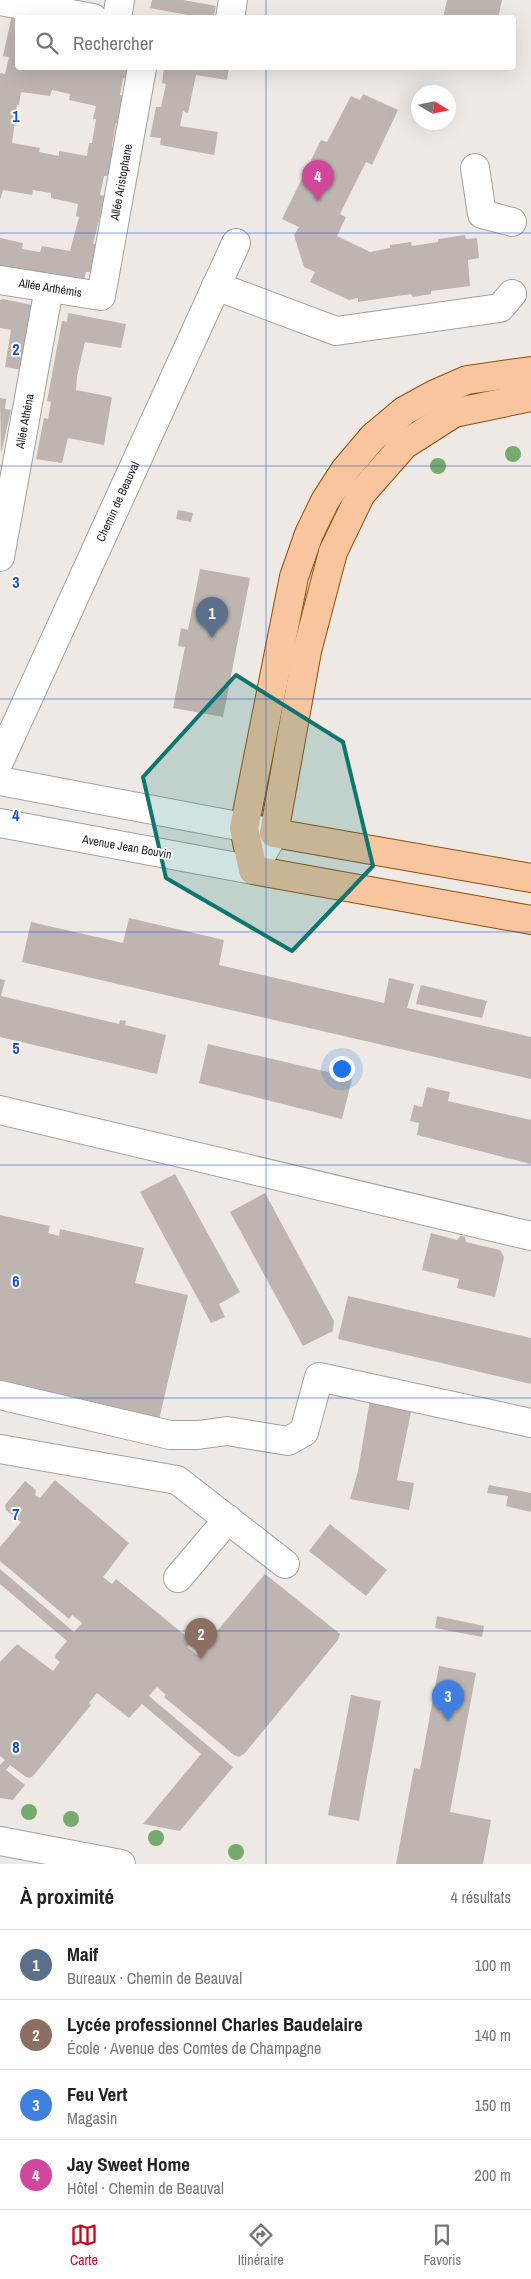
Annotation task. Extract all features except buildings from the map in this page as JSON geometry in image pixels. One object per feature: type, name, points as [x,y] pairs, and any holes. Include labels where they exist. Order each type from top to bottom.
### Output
[{"type":"main road","points":[[531,371],[467,380],[434,394],[404,412],[373,437],[345,470],[325,501],[309,534],[294,578],[244,828],[253,870],[531,920]]},
{"type":"main road","points":[[531,397],[454,413],[404,445],[361,494],[332,552],[309,642],[274,833],[531,878]]},
{"type":"street","points":[[118,15],[120,0]]},
{"type":"street","points":[[230,15],[233,0]]},
{"type":"street","points":[[0,1],[76,15]]},
{"type":"street","name":"Allée Aristophane","points":[[100,296],[142,70]]},
{"type":"street","points":[[475,168],[482,214],[512,222]]},
{"type":"street","name":"Chemin de Beauval","points":[[0,760],[236,243]]},
{"type":"street","name":"Allée Arthémis","points":[[0,280],[100,296]]},
{"type":"street","points":[[216,286],[336,331],[500,308],[512,294]]},
{"type":"street","name":"Allée Athéna","points":[[0,557],[49,288]]},
{"type":"street","points":[[0,781],[274,833],[253,870]]},
{"type":"street","name":"Avenue Jean Bouvin","points":[[0,823],[253,870]]},
{"type":"street","points":[[0,1110],[531,1236]]},
{"type":"street","points":[[0,1395],[170,1435],[198,1436],[226,1431],[288,1441],[304,1432],[319,1377],[531,1423]]},
{"type":"street","points":[[0,1449],[177,1480],[285,1564]]},
{"type":"street","points":[[178,1578],[228,1520]]},
{"type":"street","points":[[0,1842],[121,1864]]},
{"type":"highlighted area","points":[[236,675],[343,742],[373,866],[292,951],[166,878],[143,777]]},
{"type":"place","name":"Jay Sweet Home","points":[[318,201]]},
{"type":"place","name":"Maif","points":[[212,638]]},
{"type":"place","name":"Lycée professionnel Charles Baudelaire","points":[[201,1659]]},
{"type":"place","name":"Feu Vert","points":[[448,1721]]}]
